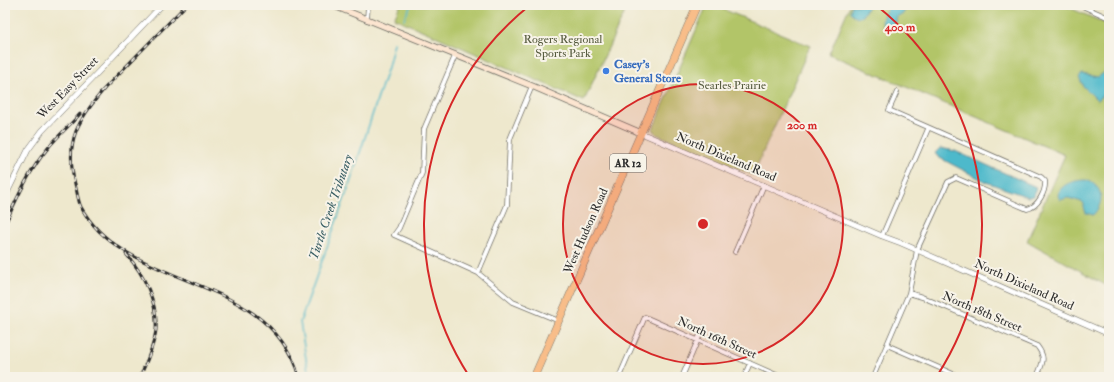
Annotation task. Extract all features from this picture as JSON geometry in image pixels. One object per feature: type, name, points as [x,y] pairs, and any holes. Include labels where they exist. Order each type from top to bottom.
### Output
[{"type":"highway","name":"West Hudson Road","points":[[534,377],[697,5]]},
{"type":"main road","name":"North Dixieland Road","points":[[332,5],[532,86],[641,133]]},
{"type":"street","name":"West Easy Street","points":[[5,197],[28,150],[42,130],[162,5]]},
{"type":"street","points":[[367,20],[368,5]]},
{"type":"street","points":[[1080,5],[1109,18]]},
{"type":"street","points":[[455,56],[424,129],[422,173],[399,228],[394,235],[478,273],[513,302],[559,321]]},
{"type":"street","points":[[478,273],[507,205],[510,139],[532,86]]},
{"type":"street","points":[[873,377],[909,294],[917,250],[946,186],[952,179],[956,178],[1027,209],[1031,208],[1039,200],[1046,186],[1046,181],[1041,177],[928,129],[889,110],[897,92]]},
{"type":"street","points":[[882,236],[928,129]]},
{"type":"street","name":"North Dixieland Road","points":[[641,133],[917,250],[1109,334]]},
{"type":"street","points":[[736,252],[764,185]]},
{"type":"street","name":"North 18th Street","points":[[909,294],[922,297],[1037,346],[1043,354],[1043,360],[1036,377]]},
{"type":"street","name":"North 16th Street","points":[[619,377],[644,317],[781,377]]},
{"type":"street","points":[[682,377],[703,328]]},
{"type":"street","points":[[887,345],[960,377]]},
{"type":"street","points":[[744,377],[750,364]]},
{"type":"green space","name":"Rogers Regional Sports Park","points":[[400,5],[628,5],[584,101],[394,18]]},
{"type":"green space","name":"Searles Prairie","points":[[707,5],[713,5],[810,46],[753,175],[656,134],[653,129]]},
{"type":"green space","points":[[850,5],[1063,5],[1107,24],[1109,23],[1109,287],[1027,241],[1065,155],[829,54]]},
{"type":"water","points":[[852,5],[869,5],[862,16],[857,18],[850,12]]},
{"type":"water","points":[[890,5],[909,5],[902,15],[897,16],[896,22],[888,28],[883,26],[882,20]]},
{"type":"water","points":[[1109,69],[1109,84],[1100,99],[1097,100],[1083,86],[1079,77],[1082,74],[1098,77]]},
{"type":"water","points":[[940,148],[955,151],[1036,187],[1034,196],[1028,197],[986,182],[938,157],[935,153]]},
{"type":"water","points":[[1086,180],[1096,186],[1101,195],[1100,205],[1093,215],[1086,213],[1082,202],[1068,198],[1060,200],[1058,196],[1061,188],[1064,186],[1073,182]]},
{"type":"waterway","name":"Turtle Creek Tributary","points":[[404,19],[411,5]]},
{"type":"waterway","name":"Turtle Creek Tributary","points":[[309,377],[300,322],[349,186],[388,67],[394,43]]},
{"type":"railway","points":[[101,92],[186,5]]},
{"type":"railway","points":[[105,88],[87,110],[76,132],[73,143],[71,155],[72,169],[81,207],[102,234],[130,254],[162,270],[229,299],[259,318],[283,343],[299,377]]},
{"type":"railway","points":[[5,224],[24,185],[41,157],[80,114]]},
{"type":"railway","points":[[126,254],[133,262],[144,280],[155,310],[156,330],[154,342],[140,377]]},
{"type":"place","name":"Casey's General Store","points":[[606,71]]}]
